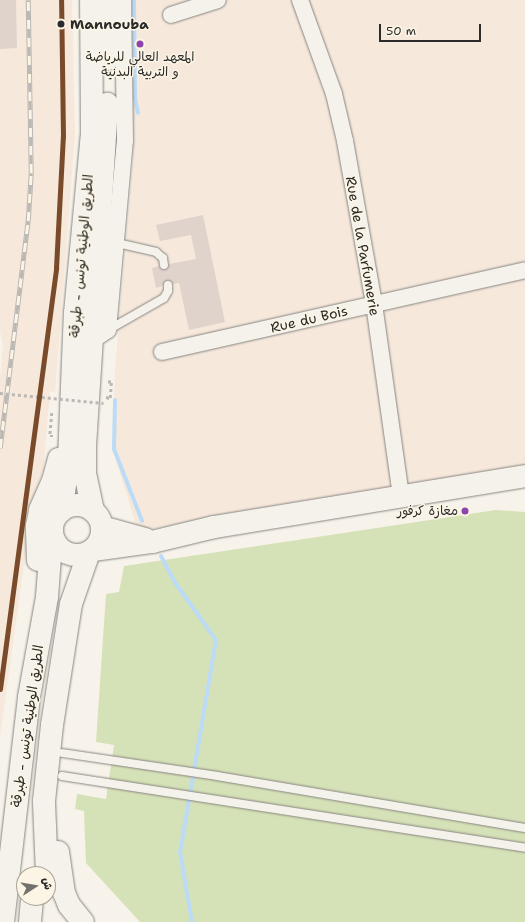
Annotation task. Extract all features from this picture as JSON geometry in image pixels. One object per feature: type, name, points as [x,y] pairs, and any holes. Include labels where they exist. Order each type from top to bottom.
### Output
[{"type":"main road","name":"الطريق الوطنية تونس - طبرقة","points":[[61,511],[68,479],[70,417],[81,232],[92,133],[91,0]]},
{"type":"main road","name":"الطريق الوطنية تونس - طبرقة","points":[[97,519],[85,474],[101,335],[108,240],[108,0]]},
{"type":"main road","points":[[39,636],[36,526],[40,510],[53,481],[70,417]]},
{"type":"main road","points":[[152,542],[97,519],[78,505],[61,511],[53,523],[52,531],[54,540],[62,550],[77,555],[91,551],[152,542],[214,527],[525,476]]},
{"type":"main road","points":[[91,551],[102,536],[97,519]]},
{"type":"main road","name":"الطريق الوطنية تونس - طبرقة","points":[[3,922],[29,697],[47,597],[52,531]]},
{"type":"main road","name":"الطريق الوطنية تونس - طبرقة","points":[[47,866],[44,801],[52,724],[71,604],[91,551]]},
{"type":"main road","points":[[52,724],[62,753],[62,776],[58,822],[59,875],[69,905],[84,922]]},
{"type":"main road","points":[[35,866],[44,801]]},
{"type":"main road","points":[[30,922],[31,906]]},
{"type":"main road","points":[[56,906],[64,922]]},
{"type":"street","points":[[108,240],[125,141],[123,0]]},
{"type":"street","points":[[171,15],[218,0]]},
{"type":"street","name":"Rue de la Parfumerie","points":[[300,0],[337,110],[374,304],[401,497]]},
{"type":"street","name":"Rue du Bois","points":[[162,352],[525,270]]},
{"type":"lane","points":[[108,240],[156,252],[163,258],[164,265]]},
{"type":"lane","points":[[101,335],[164,298],[168,291],[168,285]]},
{"type":"lane","points":[[62,753],[187,773],[217,776],[525,828]]},
{"type":"lane","points":[[62,776],[525,848]]},
{"type":"path","points":[[0,393],[104,403]]},
{"type":"path","points":[[50,436],[53,398]]},
{"type":"shaded area","points":[[0,0],[72,0],[75,134],[55,392],[50,391],[43,472],[34,494],[0,736],[0,378],[3,347],[0,331]]},
{"type":"shaded area","points":[[132,0],[525,0],[525,468],[138,531],[113,451],[115,370],[133,162]]},
{"type":"green space","points":[[496,510],[525,512],[525,922],[140,922],[86,863],[84,811],[75,809],[77,794],[106,799],[114,745],[96,742],[106,594],[119,592],[124,566]]},
{"type":"building","points":[[0,0],[16,0],[17,48],[0,49]]},
{"type":"building","points":[[203,215],[225,322],[189,330],[179,283],[173,284],[168,280],[162,286],[156,288],[152,268],[159,266],[165,270],[169,264],[196,259],[191,235],[160,241],[156,225]]},
{"type":"waterway","points":[[134,0],[135,99],[138,113]]},
{"type":"waterway","points":[[115,400],[114,449],[142,521]]},
{"type":"waterway","points":[[161,556],[176,584],[216,640],[180,852],[192,922]]},
{"type":"railway","points":[[0,448],[28,221],[31,173],[28,0]]},
{"type":"transit line","points":[[0,689],[56,268],[63,136],[61,0]]},
{"type":"place","name":"Mannouba","points":[[61,24]]},
{"type":"place","name":"المعهد العالي للرياضة و التربية البدنية","points":[[140,44]]},
{"type":"place","name":"مغازة كرفور","points":[[465,511]]}]
